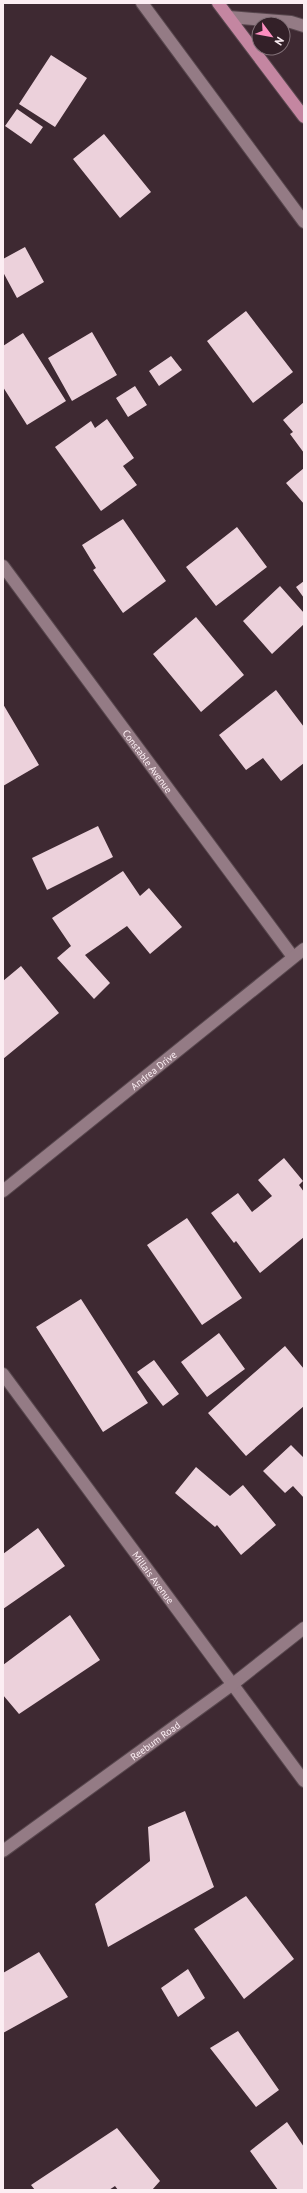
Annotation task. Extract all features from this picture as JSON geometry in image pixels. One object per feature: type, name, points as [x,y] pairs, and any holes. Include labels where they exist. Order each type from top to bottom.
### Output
[{"type":"main road","points":[[218,3],[304,117]]},
{"type":"street","points":[[142,3],[304,222]]},
{"type":"street","points":[[229,18],[291,22],[304,26]]},
{"type":"street","name":"Constable Avenue","points":[[3,566],[293,957]]},
{"type":"street","name":"Andrea Drive","points":[[3,1191],[304,949]]},
{"type":"street","name":"Millais Avenue","points":[[3,1374],[304,1781]]},
{"type":"street","name":"Reebum Road","points":[[3,1851],[233,1684],[304,1628]]},
{"type":"building","points":[[51,55],[87,78],[55,127],[19,104]]},
{"type":"building","points":[[17,109],[43,127],[31,144],[5,126]]},
{"type":"building","points":[[104,134],[151,192],[120,218],[73,159]]},
{"type":"building","points":[[25,247],[44,282],[17,298],[3,272],[3,259]]},
{"type":"building","points":[[246,311],[293,372],[253,403],[207,341]]},
{"type":"building","points":[[92,332],[117,375],[72,401],[48,358]]},
{"type":"building","points":[[23,333],[66,401],[27,425],[3,387],[3,346]]},
{"type":"building","points":[[171,356],[182,370],[159,386],[149,371]]},
{"type":"building","points":[[135,386],[147,405],[128,417],[116,398]]},
{"type":"building","points":[[304,402],[304,453],[290,434],[293,432],[283,420]]},
{"type":"building","points":[[107,419],[134,458],[123,466],[137,485],[101,511],[55,447],[91,421],[95,428]]},
{"type":"building","points":[[304,468],[304,504],[286,483]]},
{"type":"building","points":[[123,519],[166,581],[123,613],[93,570],[96,568],[82,545]]},
{"type":"building","points":[[237,527],[267,567],[216,606],[186,567]]},
{"type":"building","points":[[304,581],[304,598],[296,587]]},
{"type":"building","points":[[280,586],[304,613],[304,624],[272,654],[243,621]]},
{"type":"building","points":[[196,617],[244,675],[201,712],[153,654]]},
{"type":"building","points":[[276,690],[304,727],[304,763],[281,781],[263,758],[246,770],[219,735]]},
{"type":"building","points":[[3,704],[39,765],[3,786]]},
{"type":"building","points":[[98,826],[113,857],[47,890],[32,858]]},
{"type":"building","points":[[123,871],[140,896],[149,888],[182,927],[150,954],[127,926],[85,955],[110,983],[94,999],[57,958],[71,946],[52,918]]},
{"type":"building","points":[[21,966],[59,1013],[3,1059],[3,981]]},
{"type":"building","points":[[284,1158],[303,1181],[299,1185],[304,1192],[304,1237],[260,1273],[236,1241],[234,1243],[211,1213],[238,1193],[252,1212],[272,1196],[258,1180]]},
{"type":"building","points":[[187,1218],[242,1298],[202,1325],[147,1245]]},
{"type":"building","points":[[81,1299],[148,1403],[103,1432],[36,1327]]},
{"type":"building","points":[[219,1333],[245,1369],[207,1397],[181,1362]]},
{"type":"building","points":[[285,1346],[304,1369],[304,1406],[246,1456],[208,1413]]},
{"type":"building","points":[[154,1360],[179,1394],[163,1406],[137,1372]]},
{"type":"building","points":[[291,1445],[304,1458],[304,1498],[293,1486],[285,1493],[263,1471]]},
{"type":"building","points":[[196,1467],[230,1496],[243,1485],[276,1525],[241,1555],[217,1525],[215,1527],[175,1493]]},
{"type":"building","points":[[38,1528],[65,1566],[3,1609],[3,1554]]},
{"type":"building","points":[[70,1615],[100,1660],[19,1714],[3,1695],[3,1665]]},
{"type":"building","points":[[185,1811],[214,1887],[108,1947],[95,1904],[150,1861],[148,1827]]},
{"type":"building","points":[[246,1896],[294,1959],[244,1999],[194,1929]]},
{"type":"building","points":[[39,1952],[68,1997],[3,2033],[3,1973]]},
{"type":"building","points":[[188,1969],[205,1998],[178,2017],[161,1988]]},
{"type":"building","points":[[238,2031],[279,2090],[256,2107],[210,2048]]},
{"type":"building","points":[[287,2122],[304,2147],[304,2190],[278,2190],[250,2151]]},
{"type":"building","points":[[117,2128],[160,2181],[152,2190],[118,2190],[115,2186],[109,2190],[35,2190],[31,2185]]}]
